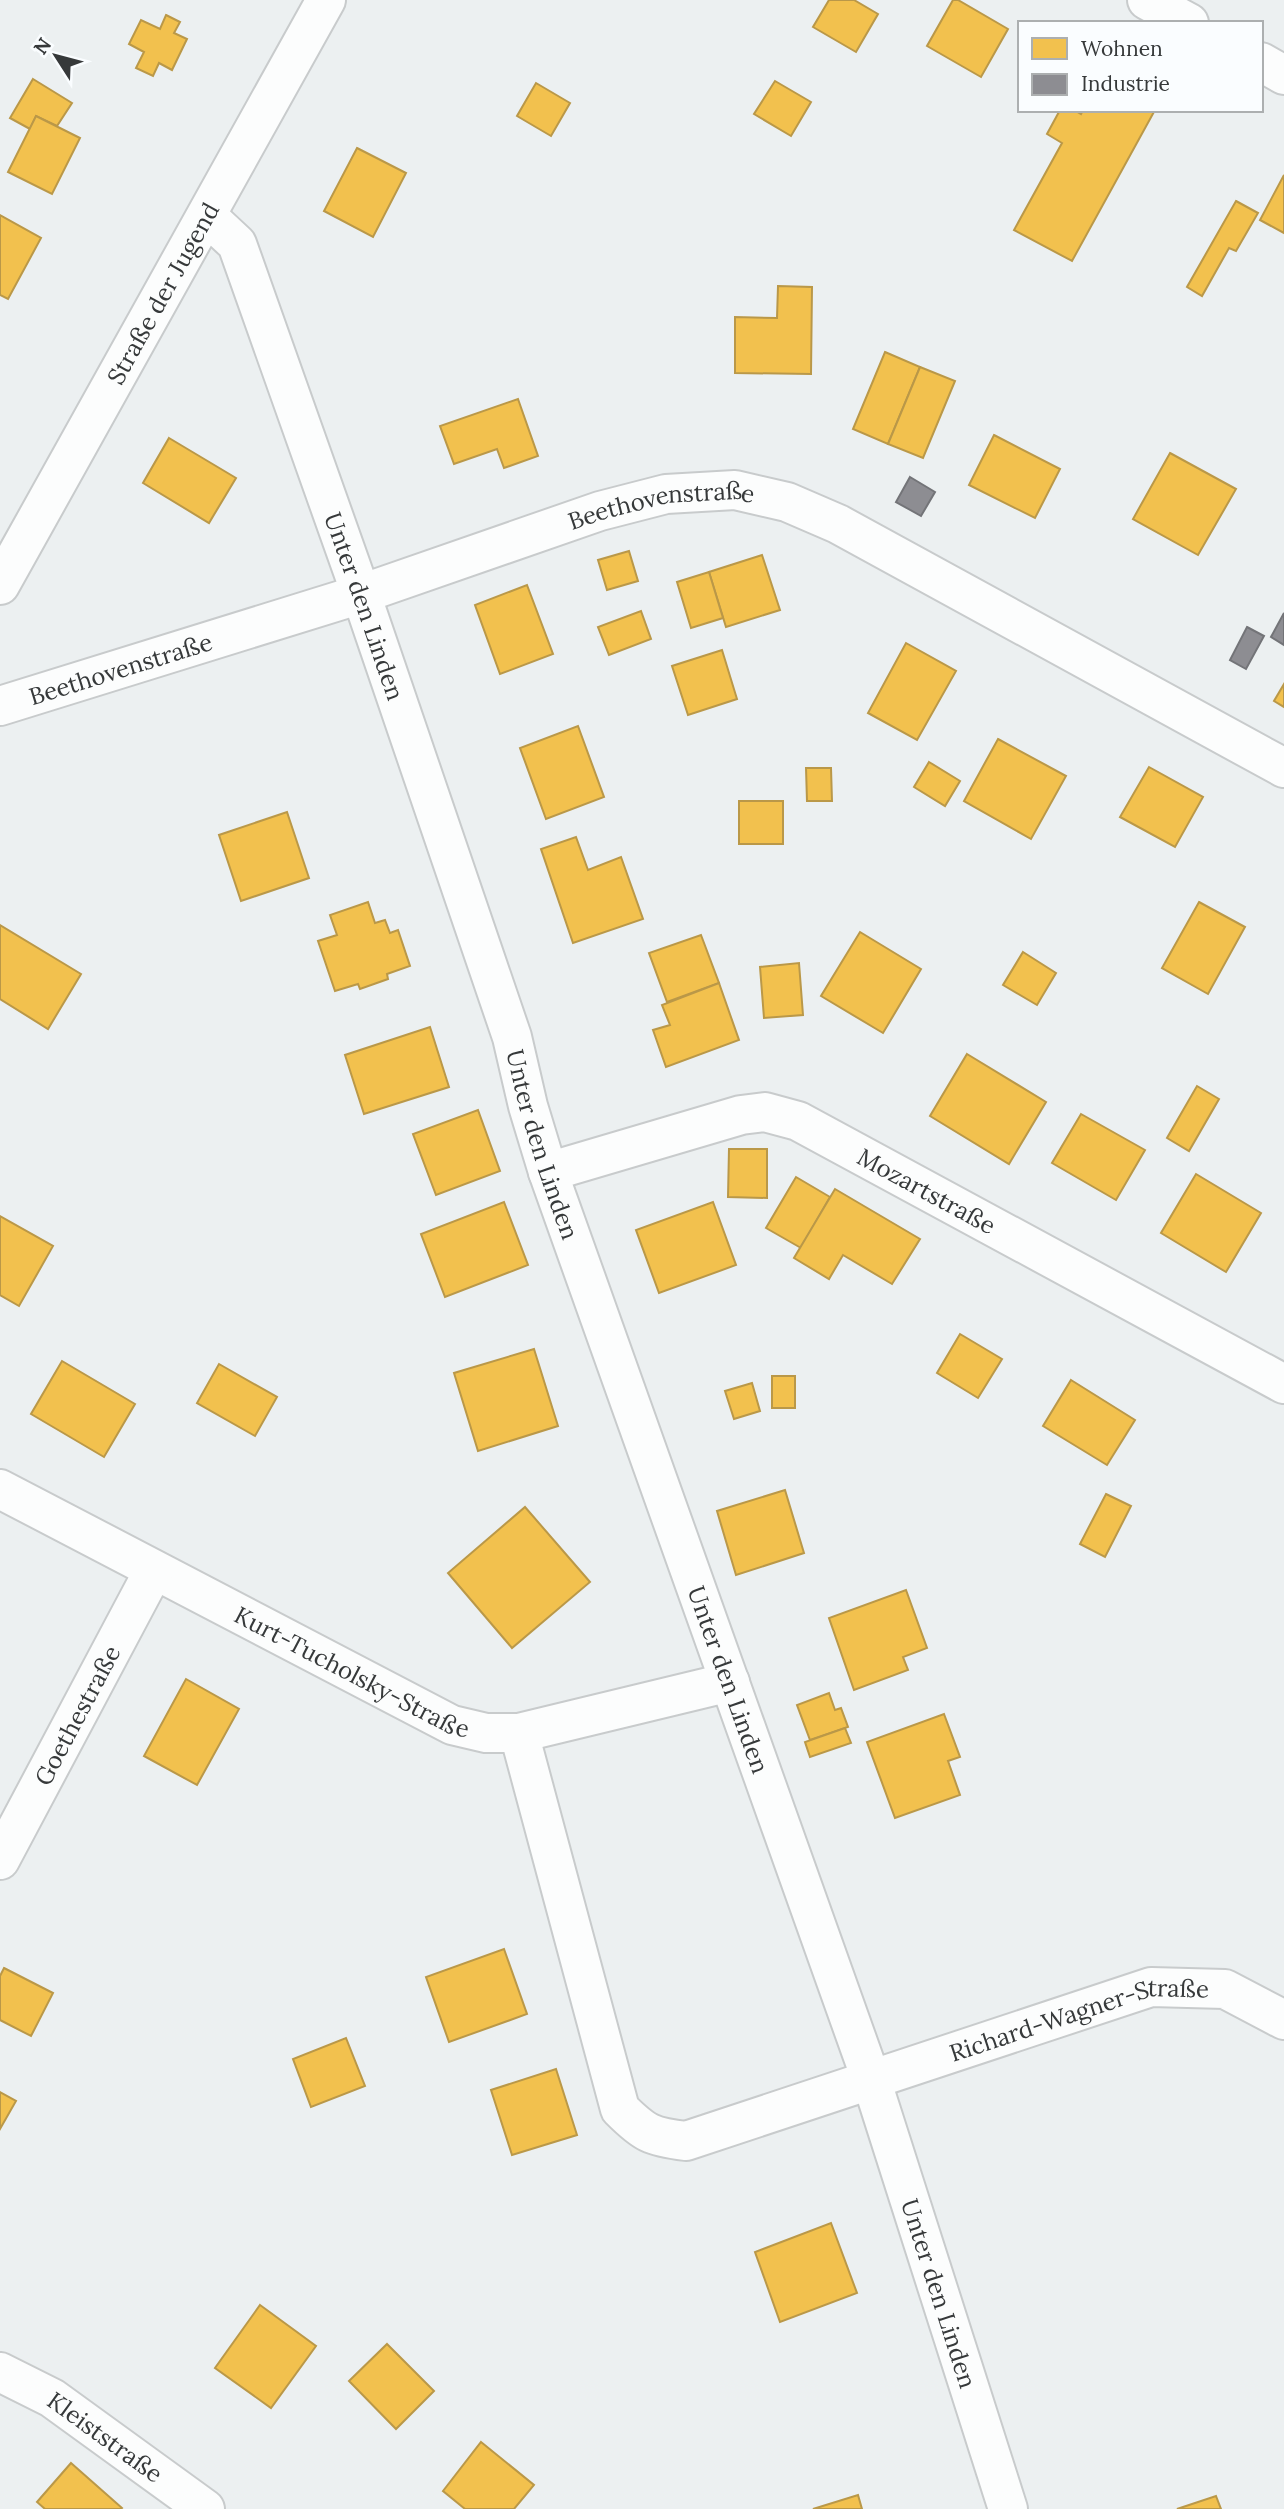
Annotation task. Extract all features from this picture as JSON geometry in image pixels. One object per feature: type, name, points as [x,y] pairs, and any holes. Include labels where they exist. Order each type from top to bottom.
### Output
[{"type":"street","name":"Straße der Jugend","points":[[0,585],[326,0]]},
{"type":"street","points":[[1147,0],[1185,21]]},
{"type":"street","points":[[1263,63],[1284,75]]},
{"type":"street","name":"Unter den Linden","points":[[207,216],[237,244],[361,594],[512,1037],[528,1106],[548,1172],[871,2079],[1008,2509]]},
{"type":"street","name":"Beethovenstraße","points":[[0,706],[361,594],[600,511],[666,494],[735,491],[787,502],[838,524],[1284,768]]},
{"type":"street","name":"Mozartstraße","points":[[548,1172],[740,1115],[765,1112],[798,1121],[1284,1384]]},
{"type":"street","name":"Kurt-Tucholsky-Straße","points":[[0,1489],[452,1725],[486,1733],[519,1733],[730,1682]]},
{"type":"street","name":"Goethestraße","points":[[0,1860],[154,1570]]},
{"type":"street","points":[[519,1733],[620,2109],[640,2130],[666,2139],[686,2141],[871,2079]]},
{"type":"street","name":"Richard-Wagner-Straße","points":[[871,2079],[1151,1987],[1225,1989],[1284,2020]]},
{"type":"street","name":"Kleiststraße","points":[[0,2372],[52,2398],[205,2509]]},
{"type":"building: Wohnen","points":[[829,0],[854,0],[878,14],[856,52],[813,27]]},
{"type":"building: Wohnen","points":[[953,0],[958,0],[1008,29],[981,77],[927,46]]},
{"type":"building: Wohnen","points":[[166,15],[180,22],[174,33],[187,39],[172,70],[159,63],[153,76],[136,68],[144,52],[129,44],[141,20],[160,29]]},
{"type":"building: Wohnen","points":[[33,79],[72,103],[57,126],[36,116],[30,129],[10,118]]},
{"type":"building: Wohnen","points":[[775,81],[811,102],[791,136],[754,114]]},
{"type":"building: Wohnen","points":[[536,83],[570,103],[551,136],[517,116]]},
{"type":"building: Wohnen","points":[[1059,112],[1154,112],[1072,261],[1014,230],[1062,143],[1047,134]]},
{"type":"building: Wohnen","points":[[36,116],[80,138],[52,194],[8,172]]},
{"type":"building: Wohnen","points":[[357,148],[406,173],[373,237],[324,211]]},
{"type":"building: Wohnen","points":[[1284,175],[1284,233],[1260,220]]},
{"type":"building: Wohnen","points":[[1236,201],[1258,213],[1236,251],[1229,248],[1202,296],[1187,287]]},
{"type":"building: Wohnen","points":[[0,215],[41,238],[8,299],[0,295]]},
{"type":"building: Wohnen","points":[[778,286],[812,287],[811,374],[735,373],[735,317],[777,318]]},
{"type":"building: Wohnen","points":[[885,352],[920,367],[888,444],[853,429]]},
{"type":"building: Wohnen","points":[[920,367],[955,381],[923,458],[888,444]]},
{"type":"building: Wohnen","points":[[518,399],[538,456],[504,468],[497,449],[454,464],[440,426]]},
{"type":"building: Wohnen","points":[[994,435],[1060,469],[1035,518],[969,485]]},
{"type":"building: Wohnen","points":[[169,438],[236,478],[209,523],[143,483]]},
{"type":"building: Wohnen","points":[[1170,453],[1236,489],[1198,555],[1133,519]]},
{"type":"building: Wohnen","points":[[629,551],[638,581],[607,590],[598,560]]},
{"type":"building: Wohnen","points":[[762,555],[780,610],[726,627],[709,572]]},
{"type":"building: Wohnen","points":[[709,572],[723,618],[691,628],[677,582]]},
{"type":"building: Wohnen","points":[[527,585],[553,654],[500,674],[475,605]]},
{"type":"building: Wohnen","points":[[641,611],[651,639],[609,655],[598,627]]},
{"type":"building: Wohnen","points":[[906,643],[956,671],[917,740],[868,713]]},
{"type":"building: Wohnen","points":[[722,650],[737,699],[688,715],[672,666]]},
{"type":"building: Wohnen","points":[[1284,684],[1284,707],[1274,701]]},
{"type":"building: Wohnen","points":[[578,726],[604,797],[546,819],[520,748]]},
{"type":"building: Wohnen","points":[[998,739],[1066,776],[1031,839],[964,801]]},
{"type":"building: Wohnen","points":[[929,762],[960,781],[945,806],[914,787]]},
{"type":"building: Wohnen","points":[[1149,767],[1203,797],[1175,847],[1120,817]]},
{"type":"building: Wohnen","points":[[806,768],[831,768],[832,801],[807,801]]},
{"type":"building: Wohnen","points":[[739,801],[783,801],[783,844],[739,844]]},
{"type":"building: Wohnen","points":[[287,812],[309,878],[241,901],[219,835]]},
{"type":"building: Wohnen","points":[[576,837],[588,870],[621,857],[643,919],[573,943],[541,849]]},
{"type":"building: Wohnen","points":[[368,902],[375,923],[385,920],[390,933],[398,930],[410,966],[387,974],[388,979],[360,989],[358,984],[335,991],[318,941],[337,935],[330,915]]},
{"type":"building: Wohnen","points":[[1199,902],[1245,927],[1208,994],[1162,968]]},
{"type":"building: Wohnen","points":[[0,925],[81,974],[48,1029],[0,999]]},
{"type":"building: Wohnen","points":[[860,932],[921,969],[883,1033],[821,996]]},
{"type":"building: Wohnen","points":[[701,935],[719,983],[667,1002],[649,953]]},
{"type":"building: Wohnen","points":[[1023,952],[1056,973],[1037,1005],[1003,985]]},
{"type":"building: Wohnen","points":[[799,963],[803,1015],[764,1018],[760,967]]},
{"type":"building: Wohnen","points":[[719,983],[739,1040],[666,1067],[653,1030],[670,1025],[662,1005]]},
{"type":"building: Wohnen","points":[[430,1027],[449,1087],[364,1114],[345,1055]]},
{"type":"building: Wohnen","points":[[967,1054],[1046,1102],[1009,1164],[930,1116]]},
{"type":"building: Wohnen","points":[[1197,1086],[1219,1099],[1189,1151],[1167,1138]]},
{"type":"building: Wohnen","points":[[478,1110],[500,1171],[436,1195],[413,1134]]},
{"type":"building: Wohnen","points":[[1081,1114],[1145,1150],[1116,1200],[1052,1163]]},
{"type":"building: Wohnen","points":[[729,1149],[767,1149],[767,1198],[728,1197]]},
{"type":"building: Wohnen","points":[[1196,1174],[1261,1213],[1226,1272],[1161,1233]]},
{"type":"building: Wohnen","points":[[796,1177],[830,1197],[801,1248],[766,1228]]},
{"type":"building: Wohnen","points":[[835,1189],[920,1239],[892,1284],[843,1255],[829,1279],[794,1258]]},
{"type":"building: Wohnen","points":[[504,1202],[528,1265],[445,1297],[421,1234]]},
{"type":"building: Wohnen","points":[[713,1202],[736,1265],[659,1293],[636,1230]]},
{"type":"building: Wohnen","points":[[0,1216],[53,1246],[19,1306],[0,1295]]},
{"type":"building: Wohnen","points":[[960,1334],[1002,1359],[978,1398],[937,1373]]},
{"type":"building: Wohnen","points":[[534,1349],[558,1426],[478,1451],[454,1373]]},
{"type":"building: Wohnen","points":[[62,1361],[135,1404],[104,1457],[31,1414]]},
{"type":"building: Wohnen","points":[[219,1364],[277,1397],[255,1436],[197,1403]]},
{"type":"building: Wohnen","points":[[772,1376],[795,1376],[795,1408],[772,1408]]},
{"type":"building: Wohnen","points":[[1071,1380],[1135,1420],[1107,1465],[1043,1426]]},
{"type":"building: Wohnen","points":[[752,1383],[760,1411],[734,1419],[725,1391]]},
{"type":"building: Wohnen","points":[[785,1490],[804,1553],[736,1575],[717,1511]]},
{"type":"building: Wohnen","points":[[1106,1494],[1131,1506],[1105,1557],[1080,1544]]},
{"type":"building: Wohnen","points":[[525,1507],[590,1582],[512,1648],[448,1573]]},
{"type":"building: Wohnen","points":[[906,1590],[927,1648],[903,1657],[908,1670],[854,1690],[829,1618]]},
{"type":"building: Wohnen","points":[[186,1679],[239,1709],[197,1785],[144,1756]]},
{"type":"building: Wohnen","points":[[829,1693],[835,1710],[841,1708],[848,1727],[810,1740],[797,1705]]},
{"type":"building: Wohnen","points":[[944,1714],[960,1757],[948,1761],[960,1795],[895,1818],[867,1742]]},
{"type":"building: Wohnen","points":[[845,1728],[851,1743],[810,1757],[805,1742]]},
{"type":"building: Wohnen","points":[[504,1949],[527,2014],[449,2042],[426,1977]]},
{"type":"building: Wohnen","points":[[4,1968],[53,1993],[31,2036],[0,2020],[0,1976]]},
{"type":"building: Wohnen","points":[[346,2038],[365,2086],[311,2107],[293,2059]]},
{"type":"building: Wohnen","points":[[556,2069],[577,2135],[512,2155],[491,2090]]},
{"type":"building: Wohnen","points":[[0,2092],[16,2101],[0,2129]]},
{"type":"building: Wohnen","points":[[831,2223],[857,2293],[780,2322],[755,2252]]},
{"type":"building: Wohnen","points":[[260,2305],[316,2346],[271,2408],[215,2368]]},
{"type":"building: Wohnen","points":[[387,2344],[434,2391],[396,2429],[349,2381]]},
{"type":"building: Wohnen","points":[[481,2442],[534,2485],[514,2509],[465,2509],[443,2491]]},
{"type":"building: Wohnen","points":[[71,2463],[122,2508],[45,2509],[37,2502]]},
{"type":"building: Wohnen","points":[[858,2495],[862,2509],[813,2509]]},
{"type":"building: Wohnen","points":[[1216,2496],[1221,2509],[1177,2509]]},
{"type":"building: Industrie","points":[[910,477],[935,492],[921,516],[896,502]]},
{"type":"building: Industrie","points":[[1284,613],[1284,645],[1271,637]]},
{"type":"building: Industrie","points":[[1247,627],[1264,636],[1246,669],[1230,660]]}]
